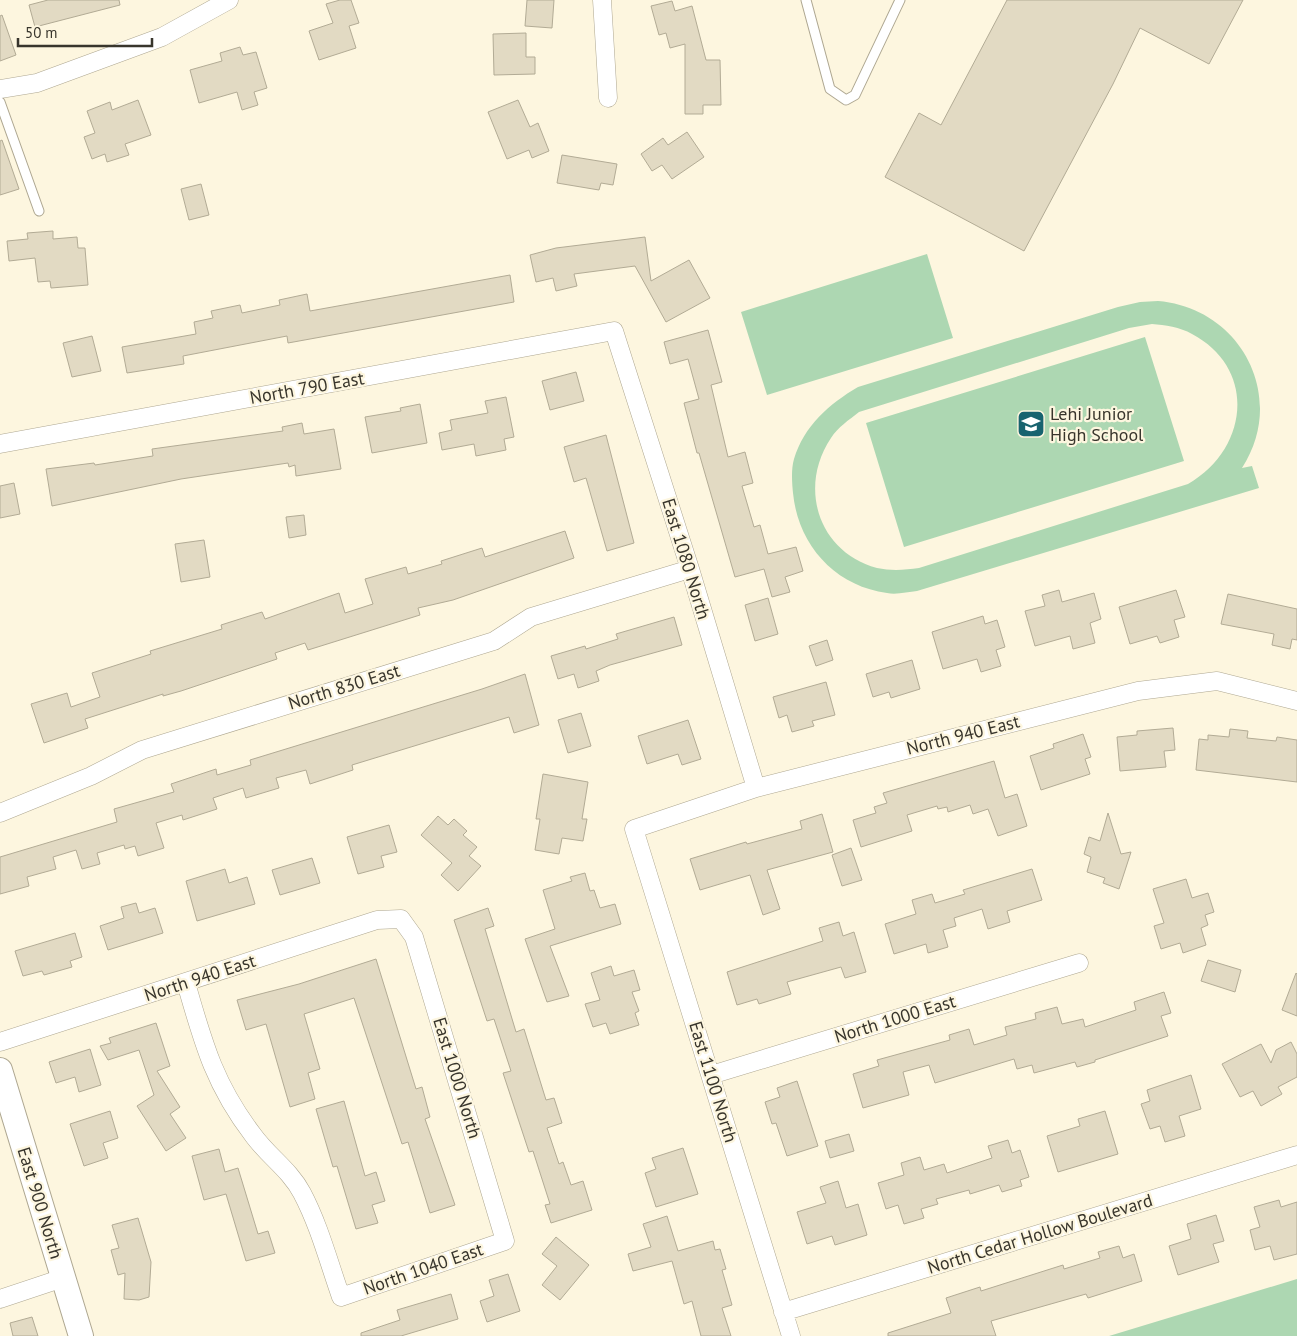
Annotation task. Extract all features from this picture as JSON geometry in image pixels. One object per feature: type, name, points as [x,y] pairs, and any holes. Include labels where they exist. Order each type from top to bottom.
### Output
[{"type":"street","points":[[0,89],[37,83],[144,44],[162,37],[229,0]]},
{"type":"street","points":[[602,0],[608,98]]},
{"type":"street","name":"North 790 East","points":[[0,444],[614,331]]},
{"type":"street","name":"East 1080 North","points":[[614,331],[690,570],[756,788]]},
{"type":"street","name":"North 830 East","points":[[0,813],[91,776],[142,750],[494,641],[531,617],[690,570]]},
{"type":"street","name":"North 940 East","points":[[634,829],[756,788],[1138,691],[1217,680],[1297,701]]},
{"type":"street","name":"East 1100 North","points":[[634,829],[791,1336]]},
{"type":"street","name":"North 940 East","points":[[0,1042],[377,920],[402,919]]},
{"type":"street","name":"East 1000 North","points":[[402,919],[414,937],[505,1240]]},
{"type":"street","name":"North 1000 East","points":[[711,1075],[1079,963]]},
{"type":"street","name":"North 1040 East","points":[[186,983],[205,1052],[228,1101],[254,1137],[284,1168],[302,1192],[341,1297],[505,1240]]},
{"type":"street","name":"East 900 North","points":[[0,1070],[81,1336]]},
{"type":"street","name":"North Cedar Hollow Boulevard","points":[[783,1312],[1297,1155]]},
{"type":"street","points":[[0,1299],[63,1278]]},
{"type":"lane","points":[[806,0],[830,90],[846,100],[855,95],[900,0]]},
{"type":"lane","points":[[0,102],[39,210]]},
{"type":"green space","points":[[927,254],[953,338],[767,395],[741,312]]},
{"type":"green space","points":[[1158,301],[1187,307],[1213,320],[1233,338],[1248,361],[1258,386],[1260,413],[1255,441],[1242,468],[1252,466],[1259,488],[917,591],[902,593],[891,594],[868,589],[851,582],[822,560],[811,546],[802,530],[796,512],[792,485],[793,463],[798,447],[811,426],[837,401],[858,387],[1118,307],[1140,302]],"holes":[[[1152,324],[1183,330],[1213,349],[1228,367],[1236,388],[1237,409],[1233,431],[1223,451],[1208,469],[1188,484],[919,568],[898,570],[877,568],[857,560],[840,548],[828,533],[820,515],[815,496],[816,477],[821,457],[834,434],[859,412],[1129,328]]]},
{"type":"green space","points":[[1145,337],[1184,461],[904,547],[866,423]]},
{"type":"green space","points":[[1297,1279],[1297,1336],[1109,1336]]},
{"type":"building","points":[[48,0],[119,0],[120,5],[35,27],[29,5]]},
{"type":"building","points":[[340,0],[351,0],[359,23],[349,26],[356,48],[319,60],[309,31],[333,23],[326,4]]},
{"type":"building","points":[[527,0],[554,0],[552,28],[525,26]]},
{"type":"building","points":[[1007,0],[1243,0],[1209,64],[1140,28],[1113,84],[1024,251],[885,177],[919,113],[941,125]]},
{"type":"building","points":[[672,1],[675,11],[692,6],[706,60],[720,60],[721,105],[703,105],[703,114],[685,114],[685,44],[670,48],[666,33],[659,35],[651,6]]},
{"type":"building","points":[[2,15],[16,55],[0,61],[0,16]]},
{"type":"building","points":[[526,33],[526,57],[535,57],[535,74],[494,75],[493,34]]},
{"type":"building","points":[[240,47],[243,55],[256,52],[267,88],[254,92],[258,105],[242,110],[237,92],[199,103],[190,70],[222,61],[220,53]]},
{"type":"building","points":[[138,100],[151,135],[125,144],[129,155],[107,162],[105,154],[92,159],[84,137],[95,133],[87,111],[110,102],[112,110]]},
{"type":"building","points":[[518,100],[530,127],[538,123],[549,151],[532,158],[529,150],[507,159],[488,112]]},
{"type":"building","points":[[687,132],[704,157],[672,179],[662,165],[652,171],[641,154],[663,138],[668,145]]},
{"type":"building","points":[[2,140],[19,189],[0,195],[0,141]]},
{"type":"building","points":[[562,155],[617,164],[613,185],[601,183],[599,190],[557,183]]},
{"type":"building","points":[[201,184],[209,215],[189,220],[181,189]]},
{"type":"building","points":[[53,231],[53,239],[77,237],[78,248],[85,248],[88,285],[51,288],[50,281],[38,282],[35,258],[9,261],[7,241],[28,239],[27,233]]},
{"type":"building","points":[[645,237],[651,281],[689,260],[710,298],[666,322],[635,266],[574,274],[577,286],[556,291],[553,278],[536,282],[530,255],[556,248]]},
{"type":"building","points":[[510,275],[514,302],[288,343],[287,336],[183,356],[184,364],[127,373],[122,347],[196,334],[194,322],[213,318],[211,311],[240,305],[242,313],[280,305],[279,300],[307,294],[310,311]]},
{"type":"building","points":[[708,330],[722,382],[711,385],[728,457],[745,452],[753,483],[742,486],[754,527],[760,525],[768,554],[796,547],[803,571],[785,577],[790,592],[772,597],[764,569],[735,577],[699,453],[697,453],[684,403],[699,399],[688,359],[670,364],[664,342]]},
{"type":"building","points":[[92,336],[101,371],[72,377],[63,343]]},
{"type":"building","points":[[576,372],[584,401],[550,410],[542,381]]},
{"type":"building","points":[[506,397],[514,437],[504,439],[506,450],[476,456],[474,444],[442,450],[439,433],[452,430],[450,420],[488,413],[485,401]]},
{"type":"building","points":[[420,404],[427,443],[372,453],[365,417],[401,411],[400,408]]},
{"type":"building","points":[[302,423],[304,434],[334,429],[341,469],[296,476],[295,465],[289,467],[288,463],[181,479],[52,506],[46,469],[94,463],[95,465],[153,456],[152,449],[283,431],[282,427]]},
{"type":"building","points":[[606,435],[634,543],[607,551],[586,478],[574,482],[564,447]]},
{"type":"building","points":[[14,483],[20,514],[0,518],[0,486]]},
{"type":"building","points":[[304,515],[306,535],[289,538],[286,517]]},
{"type":"building","points":[[565,531],[574,558],[453,600],[418,608],[420,615],[308,650],[305,643],[275,653],[277,659],[181,691],[163,696],[163,694],[85,719],[88,728],[44,743],[31,704],[67,693],[71,707],[100,697],[92,673],[151,654],[150,651],[222,629],[221,625],[262,612],[265,619],[339,593],[345,613],[373,604],[365,579],[406,567],[408,574],[442,564],[441,561],[482,548],[485,557]]},
{"type":"building","points":[[204,540],[210,577],[181,582],[175,544]]},
{"type":"building","points":[[1059,590],[1062,602],[1094,593],[1101,619],[1090,623],[1095,643],[1073,649],[1070,636],[1035,646],[1025,611],[1045,606],[1042,595]]},
{"type":"building","points":[[1176,590],[1185,617],[1174,620],[1179,637],[1160,643],[1157,636],[1130,644],[1119,607]]},
{"type":"building","points":[[1228,594],[1297,609],[1297,640],[1292,639],[1290,649],[1272,645],[1274,634],[1221,624]]},
{"type":"building","points":[[768,598],[778,634],[755,641],[745,605]]},
{"type":"building","points":[[983,616],[985,624],[997,620],[1005,647],[996,650],[1001,666],[981,672],[977,659],[943,669],[932,632]]},
{"type":"building","points":[[674,617],[682,645],[610,665],[596,671],[599,681],[578,688],[574,674],[558,679],[551,656],[585,646],[586,649],[618,639],[616,634]]},
{"type":"building","points":[[827,640],[833,660],[816,666],[809,646]]},
{"type":"building","points":[[912,660],[920,689],[891,698],[889,692],[873,697],[866,674]]},
{"type":"building","points":[[525,674],[539,725],[514,733],[509,717],[352,765],[353,770],[310,784],[306,770],[276,778],[279,788],[246,798],[243,788],[213,798],[217,809],[183,820],[182,815],[156,823],[164,848],[138,856],[135,846],[125,849],[124,845],[97,853],[100,864],[82,869],[76,850],[53,857],[56,869],[27,877],[29,886],[0,894],[0,857],[117,822],[114,809],[174,792],[171,784],[216,769],[217,775],[251,765],[250,760]]},
{"type":"building","points":[[826,682],[835,715],[812,721],[814,726],[792,732],[787,715],[779,718],[773,697]]},
{"type":"building","points":[[581,713],[591,746],[568,753],[558,720]]},
{"type":"building","points":[[688,720],[701,759],[682,765],[678,754],[647,764],[638,736]]},
{"type":"building","points":[[1173,728],[1175,750],[1164,751],[1166,767],[1120,771],[1117,737],[1137,735],[1137,731]]},
{"type":"building","points":[[1230,729],[1248,731],[1247,738],[1276,741],[1277,737],[1297,740],[1297,782],[1196,770],[1199,739],[1208,740],[1208,735],[1229,737]]},
{"type":"building","points":[[1083,734],[1091,757],[1085,759],[1090,774],[1041,790],[1030,756],[1054,748],[1053,744]]},
{"type":"building","points":[[994,761],[1005,798],[1017,794],[1027,826],[998,836],[988,809],[973,814],[970,805],[948,812],[947,807],[938,809],[937,806],[907,815],[912,831],[861,847],[853,820],[876,813],[874,807],[887,803],[883,793]]},
{"type":"building","points":[[543,774],[588,782],[582,819],[587,819],[583,841],[562,838],[559,854],[535,850],[540,819],[536,819]]},
{"type":"building","points":[[1108,813],[1121,854],[1131,852],[1119,889],[1103,883],[1105,878],[1087,872],[1091,857],[1084,854],[1089,837],[1100,841]]},
{"type":"building","points":[[822,814],[833,852],[767,870],[780,909],[763,915],[750,875],[700,890],[690,859],[746,842],[747,844],[802,829],[800,821]]},
{"type":"building","points":[[438,816],[448,825],[454,819],[467,831],[463,835],[477,847],[469,856],[481,866],[458,891],[441,875],[452,863],[421,835]]},
{"type":"building","points":[[389,825],[397,852],[381,856],[384,867],[358,874],[347,837]]},
{"type":"building","points":[[851,848],[862,880],[842,886],[832,855]]},
{"type":"building","points":[[312,858],[320,883],[280,895],[272,870]]},
{"type":"building","points":[[225,869],[229,883],[247,877],[255,904],[197,921],[186,881]]},
{"type":"building","points":[[1032,869],[1042,900],[1007,911],[1010,922],[988,929],[982,909],[954,918],[956,926],[943,930],[948,947],[928,953],[926,944],[894,954],[885,924],[916,914],[912,900],[932,894],[935,903],[965,894],[963,890]]},
{"type":"building","points":[[585,873],[590,891],[594,890],[600,908],[615,904],[621,924],[550,946],[569,996],[547,1002],[525,939],[555,929],[543,890],[572,881],[570,877]]},
{"type":"building","points":[[1186,879],[1192,898],[1208,893],[1214,912],[1205,915],[1208,925],[1201,928],[1206,945],[1183,953],[1180,943],[1161,949],[1154,926],[1164,923],[1153,889]]},
{"type":"building","points":[[136,903],[139,913],[155,908],[163,933],[108,950],[100,926],[124,918],[121,907]]},
{"type":"building","points":[[488,908],[494,926],[485,929],[516,1032],[524,1029],[546,1100],[554,1098],[562,1123],[547,1128],[559,1164],[563,1162],[571,1185],[583,1181],[592,1210],[551,1223],[545,1205],[550,1204],[533,1151],[529,1152],[503,1073],[511,1071],[494,1019],[487,1021],[454,920]]},
{"type":"building","points":[[839,922],[843,936],[854,932],[866,972],[845,978],[841,967],[787,982],[791,994],[759,1004],[757,999],[737,1005],[727,972],[823,941],[819,928]]},
{"type":"building","points":[[75,933],[82,957],[70,961],[72,967],[44,975],[42,971],[23,976],[15,951]]},
{"type":"building","points":[[376,959],[416,1089],[422,1087],[430,1117],[425,1119],[455,1205],[430,1213],[408,1142],[402,1144],[354,998],[304,1014],[320,1069],[308,1073],[315,1099],[290,1107],[266,1024],[246,1030],[237,1000],[299,984]]},
{"type":"building","points":[[1208,960],[1241,970],[1235,992],[1201,981]]},
{"type":"building","points":[[611,966],[614,976],[634,970],[640,990],[632,992],[639,1011],[635,1013],[639,1025],[610,1034],[606,1023],[593,1027],[585,1004],[600,1000],[591,973]]},
{"type":"building","points":[[1297,974],[1297,1016],[1282,1010]]},
{"type":"building","points":[[1164,992],[1171,1013],[1161,1016],[1168,1036],[1077,1067],[1075,1062],[1034,1073],[1032,1065],[1017,1069],[1014,1059],[935,1083],[929,1065],[903,1072],[909,1095],[863,1108],[853,1074],[879,1066],[877,1060],[950,1040],[949,1035],[969,1029],[974,1045],[1007,1035],[1005,1027],[1036,1019],[1035,1013],[1057,1007],[1062,1024],[1083,1019],[1085,1027],[1136,1010],[1134,1002]]},
{"type":"building","points":[[156,1023],[170,1066],[157,1071],[180,1107],[170,1114],[186,1138],[166,1151],[137,1106],[154,1095],[139,1050],[108,1060],[100,1046],[111,1043],[109,1038]]},
{"type":"building","points":[[1291,1042],[1297,1054],[1297,1077],[1278,1087],[1282,1094],[1261,1106],[1253,1091],[1240,1097],[1222,1064],[1261,1044],[1271,1063],[1276,1050]]},
{"type":"building","points":[[90,1049],[101,1085],[79,1092],[75,1077],[56,1083],[49,1062]]},
{"type":"building","points":[[1191,1075],[1201,1109],[1179,1116],[1185,1136],[1165,1142],[1160,1126],[1150,1129],[1141,1104],[1150,1101],[1147,1090]]},
{"type":"building","points":[[797,1081],[818,1146],[787,1156],[776,1123],[772,1124],[765,1102],[780,1097],[777,1088]]},
{"type":"building","points":[[344,1101],[365,1176],[376,1172],[385,1201],[372,1205],[378,1223],[356,1229],[337,1166],[333,1167],[316,1109]]},
{"type":"building","points":[[110,1111],[118,1138],[103,1143],[108,1158],[84,1166],[70,1124]]},
{"type":"building","points":[[1105,1111],[1118,1154],[1058,1172],[1047,1136],[1080,1126],[1078,1119]]},
{"type":"building","points":[[849,1134],[854,1151],[830,1158],[825,1141]]},
{"type":"building","points":[[1008,1140],[1012,1153],[1020,1150],[1029,1177],[1020,1180],[1022,1186],[1002,1192],[999,1185],[970,1194],[969,1190],[936,1199],[938,1204],[921,1209],[924,1218],[904,1224],[898,1205],[886,1209],[878,1183],[904,1175],[901,1163],[920,1157],[924,1170],[944,1164],[947,1173],[992,1158],[988,1146]]},
{"type":"building","points":[[683,1148],[698,1194],[656,1207],[645,1173],[656,1169],[652,1158]]},
{"type":"building","points":[[219,1149],[225,1172],[238,1168],[258,1234],[268,1231],[275,1253],[246,1261],[226,1194],[204,1200],[192,1156]]},
{"type":"building","points":[[838,1181],[846,1208],[858,1204],[867,1235],[835,1245],[832,1236],[807,1244],[797,1212],[826,1203],[820,1187]]},
{"type":"building","points":[[1279,1200],[1281,1207],[1297,1202],[1297,1254],[1274,1260],[1270,1246],[1255,1250],[1250,1230],[1260,1227],[1254,1207]]},
{"type":"building","points":[[1216,1215],[1224,1241],[1213,1244],[1219,1262],[1178,1275],[1169,1246],[1191,1239],[1187,1224]]},
{"type":"building","points":[[667,1216],[678,1251],[713,1241],[715,1250],[720,1249],[726,1269],[722,1270],[732,1305],[722,1308],[731,1336],[701,1336],[692,1301],[684,1304],[672,1261],[633,1271],[628,1254],[651,1247],[643,1224]]},
{"type":"building","points":[[138,1218],[151,1262],[149,1297],[139,1300],[124,1299],[125,1273],[118,1275],[111,1250],[119,1248],[112,1225]]},
{"type":"building","points":[[556,1237],[589,1265],[560,1300],[542,1285],[557,1266],[542,1254]]},
{"type":"building","points":[[1119,1246],[1123,1258],[1134,1254],[1142,1281],[1088,1298],[1086,1294],[991,1321],[996,1336],[888,1336],[888,1333],[951,1313],[946,1298],[980,1287],[981,1291],[1063,1265],[1064,1269],[1100,1258],[1098,1252]]},
{"type":"building","points":[[508,1274],[520,1311],[487,1322],[480,1301],[494,1296],[489,1280]]},
{"type":"building","points":[[451,1294],[458,1319],[401,1336],[361,1336],[361,1333],[400,1320],[397,1310]]},
{"type":"building","points":[[32,1317],[38,1336],[13,1336],[10,1323]]},
{"type":"place","name":"Lehi Junior High School","points":[[1031,424]]}]
